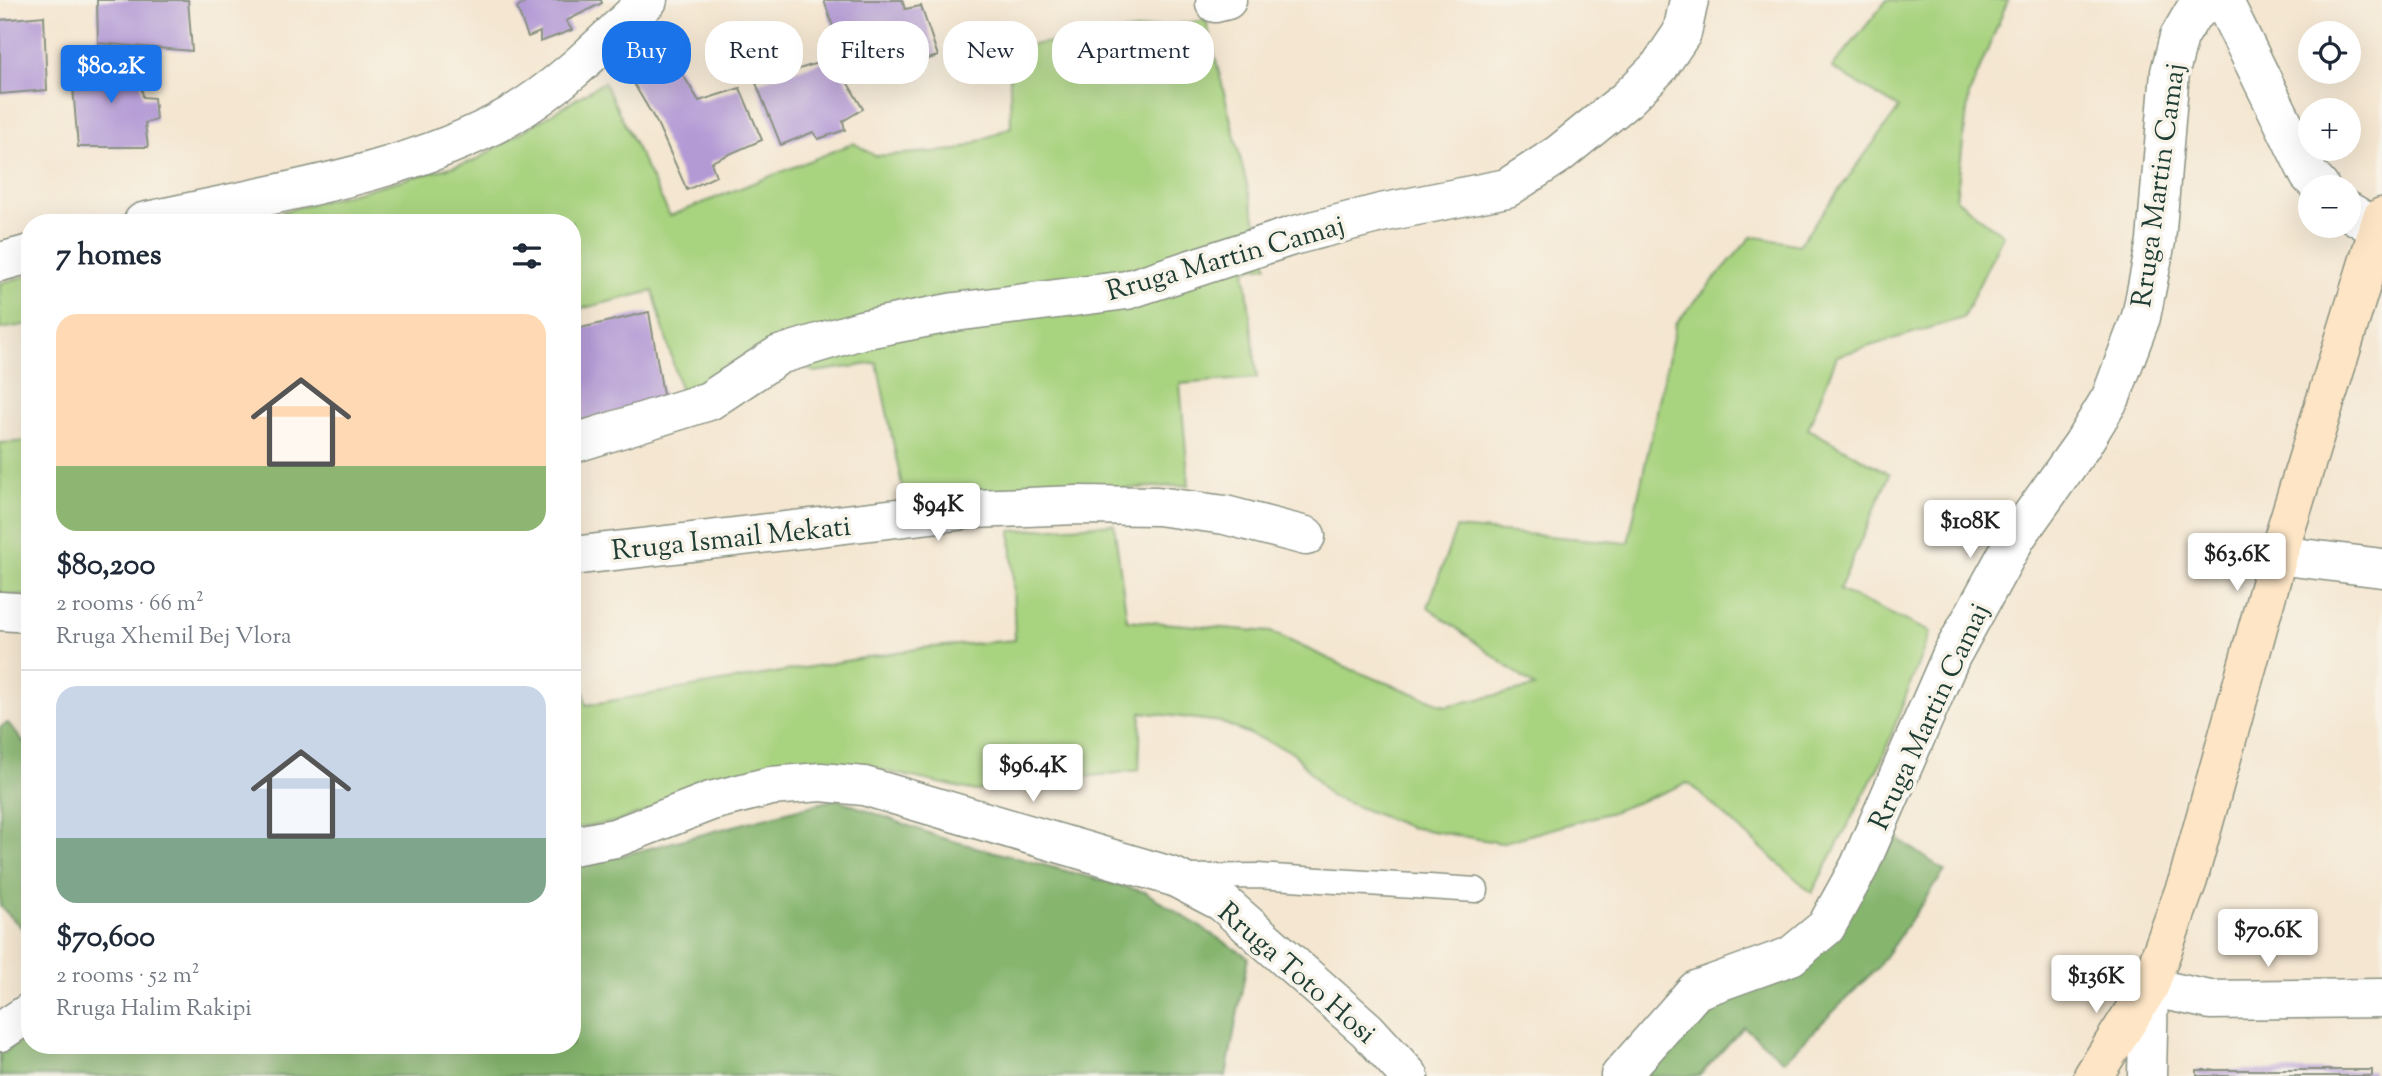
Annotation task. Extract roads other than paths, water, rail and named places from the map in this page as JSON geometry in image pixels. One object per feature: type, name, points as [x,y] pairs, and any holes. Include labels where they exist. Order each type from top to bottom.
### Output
[{"type":"main road","points":[[2093,1076],[2149,987],[2188,880],[2370,219]]},
{"type":"street","points":[[179,214],[340,178],[441,147],[509,116],[573,72],[648,0]]},
{"type":"street","name":"Rruga Martin Camaj","points":[[581,441],[709,401],[779,355],[861,331],[955,312],[1127,289],[1292,236],[1381,213],[1507,188],[1559,154],[1627,99],[1659,67],[1682,33],[1689,0]]},
{"type":"street","name":"Rruga Martin Camaj","points":[[1620,1076],[1696,990],[1791,956],[1826,926],[1859,867],[1951,656],[2017,536],[2082,445],[2111,397],[2141,317],[2156,241],[2170,72],[2179,37],[2193,13],[2213,0]]},
{"type":"street","points":[[2223,0],[2309,175]]},
{"type":"street","points":[[0,262],[21,256]]},
{"type":"street","name":"Rruga Ismail Mekati","points":[[581,555],[974,509],[1077,505],[1157,506],[1225,515],[1306,536]]},
{"type":"street","points":[[2278,555],[2382,568]]},
{"type":"street","points":[[0,611],[21,612]]},
{"type":"street","name":"Rruga Toto Hosi","points":[[581,844],[615,838],[711,801],[771,786],[821,782],[864,786],[1174,877],[1222,902],[1367,1030],[1409,1076]]},
{"type":"street","points":[[2147,1076],[2149,987],[2210,1000],[2382,998]]},
{"type":"street","points":[[0,1032],[21,1018]]},
{"type":"lane","points":[[1174,877],[1257,876],[1476,890]]}]
